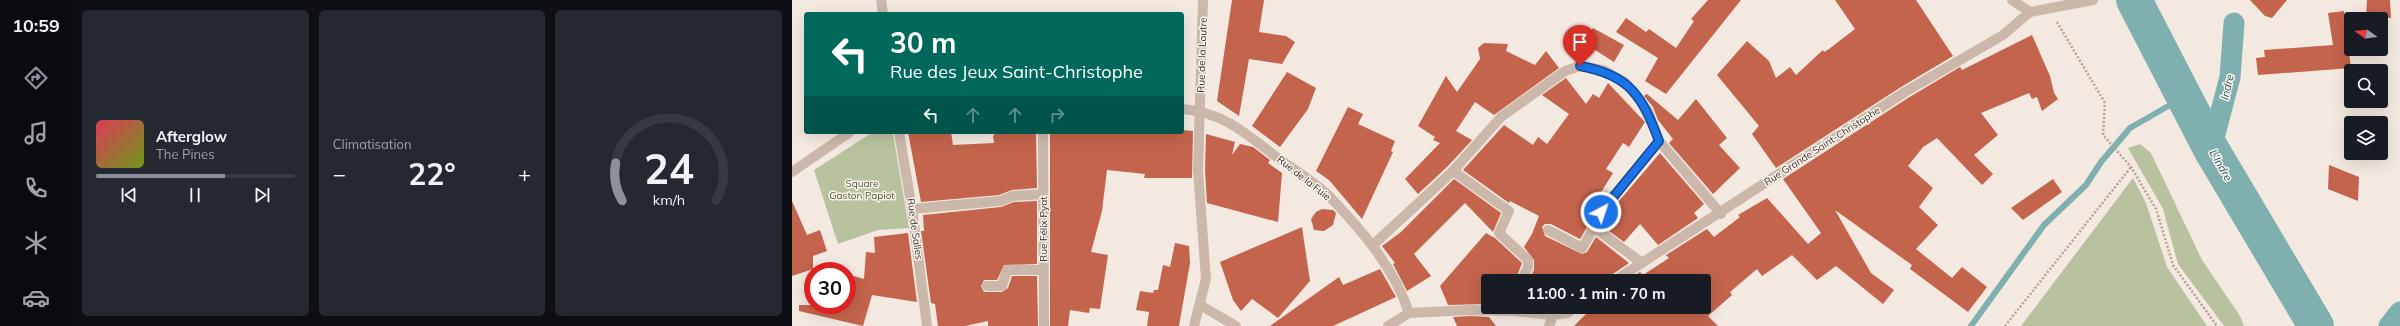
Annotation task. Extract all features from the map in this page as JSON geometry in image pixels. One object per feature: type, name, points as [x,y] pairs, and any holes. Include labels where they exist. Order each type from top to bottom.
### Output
[{"type":"street","points":[[881,0],[883,12]]},
{"type":"street","name":"Rue de la Loutre","points":[[1194,326],[1206,279],[1198,171],[1203,0]]},
{"type":"street","points":[[2012,0],[2030,12],[2052,6],[2093,0]]},
{"type":"street","name":"Rue Grande Saint-Christophe","points":[[1625,274],[1721,214],[1905,92],[2003,35],[2030,12]]},
{"type":"street","points":[[1372,245],[1453,171],[1501,117],[1565,71],[1580,66],[1603,70],[1625,82],[1648,111],[1659,141],[1721,214]]},
{"type":"street","name":"Rue de la Fuie","points":[[1184,109],[1199,110],[1210,113],[1238,128],[1328,196],[1372,245],[1405,300],[1409,313]]},
{"type":"street","points":[[792,172],[847,134]]},
{"type":"street","name":"Rue de Salles","points":[[900,134],[928,326]]},
{"type":"street","name":"Rue Félix Pyat","points":[[1043,134],[1044,326]]},
{"type":"street","points":[[1548,230],[1582,248],[1601,212],[1659,141]]},
{"type":"street","points":[[1453,171],[1509,210],[1498,233],[1528,260],[1528,266],[1524,274]]},
{"type":"street","points":[[912,209],[1000,201],[1013,196],[1043,194]]},
{"type":"street","points":[[1596,224],[1600,232],[1642,263]]},
{"type":"street","points":[[987,286],[1002,286],[1007,270],[1043,270]]},
{"type":"street","points":[[1200,305],[1236,326]]},
{"type":"street","points":[[1388,326],[1409,313],[1481,310]]},
{"type":"street","points":[[1546,314],[1560,314]]},
{"type":"street","points":[[1549,326],[1553,315]]},
{"type":"path","points":[[2052,6],[2105,104],[2103,135],[2131,167],[2156,209],[2173,265],[2217,326]]},
{"type":"path","points":[[2005,326],[2131,167]]},
{"type":"green space","name":"Square Gaston Papiot","points":[[870,134],[893,134],[909,228],[878,230],[838,244],[814,170]]},
{"type":"green space","points":[[2140,144],[2151,153],[2202,260],[2240,316],[2244,326],[2224,326],[2178,264],[2163,209],[2128,148]]},
{"type":"green space","points":[[2133,178],[2146,203],[2167,267],[2207,326],[2021,326]]},
{"type":"building","points":[[1232,0],[1264,0],[1259,32],[1286,36],[1295,42],[1282,64],[1249,59],[1239,116],[1217,101]]},
{"type":"building","points":[[1708,0],[1741,0],[1666,94],[1645,81],[1658,58],[1616,32],[1626,18],[1646,32],[1649,29],[1676,48],[1694,21],[1691,19]]},
{"type":"building","points":[[1835,0],[1916,0],[1953,56],[1901,87],[1776,168],[1752,134],[1759,126],[1717,75],[1747,41],[1769,61],[1776,78],[1790,67],[1796,75],[1823,50],[1824,52],[1829,49],[1855,29]]},
{"type":"building","points":[[2250,0],[2287,0],[2272,18],[2265,16]]},
{"type":"building","points":[[2367,0],[2390,0],[2391,18],[2388,18],[2388,12],[2366,12]]},
{"type":"building","points":[[2344,11],[2344,56],[2350,56],[2351,64],[2344,64],[2344,69],[2258,75],[2256,58],[2265,57],[2264,50],[2333,45],[2328,13]]},
{"type":"building","points":[[1593,28],[1624,45],[1614,62],[1584,43]]},
{"type":"building","points":[[2032,35],[2050,76],[2054,93],[2058,99],[2042,111],[2037,97],[2032,99],[2029,93],[1981,113],[1998,135],[1974,155],[1993,174],[1982,185],[1937,138],[1923,147],[1908,166],[1933,188],[1919,207],[1938,225],[1916,249],[1952,278],[1962,267],[1987,287],[1968,312],[1910,269],[1912,265],[1835,210],[1871,273],[1894,290],[1883,304],[1836,266],[1817,280],[1792,255],[1762,276],[1757,269],[1730,292],[1732,295],[1711,313],[1711,274],[1645,274],[1669,258],[1666,255],[1707,229],[1714,237],[1740,217],[1738,215],[1767,198],[1808,244],[1821,233],[1783,179],[1908,98],[1960,67],[1962,70]]},
{"type":"building","points":[[1484,43],[1508,44],[1506,51],[1535,65],[1546,51],[1559,68],[1494,115],[1475,102],[1456,131],[1472,140],[1448,166],[1418,194],[1405,179],[1440,143],[1433,140],[1435,137],[1418,126],[1446,76],[1457,92],[1480,59],[1478,48]]},
{"type":"building","points":[[1287,72],[1316,88],[1308,109],[1280,147],[1252,126]]},
{"type":"building","points":[[1566,78],[1586,104],[1593,94],[1599,98],[1608,83],[1645,122],[1629,147],[1623,143],[1606,169],[1613,173],[1584,220],[1589,224],[1580,239],[1551,224],[1545,224],[1542,227],[1545,236],[1582,254],[1587,252],[1596,237],[1629,263],[1613,274],[1532,274],[1534,270],[1534,260],[1524,247],[1532,234],[1539,216],[1510,201],[1509,203],[1463,170],[1504,125],[1533,145],[1538,137],[1547,144],[1569,114],[1542,95]]},
{"type":"building","points":[[1647,94],[1678,120],[1696,99],[1727,138],[1719,145],[1740,168],[1713,194],[1669,143],[1673,139],[1658,120],[1653,107],[1644,96]]},
{"type":"building","points":[[1348,107],[1363,114],[1358,124],[1395,141],[1391,151],[1393,152],[1362,219],[1329,180],[1316,171]]},
{"type":"building","points":[[1184,130],[1193,131],[1192,178],[1144,178],[1145,174],[1107,170],[1102,211],[1091,252],[1108,255],[1100,309],[1090,308],[1089,313],[1070,310],[1068,326],[1050,326],[1050,134],[1184,134]]},
{"type":"building","points":[[908,134],[951,134],[953,145],[994,143],[993,136],[995,134],[1036,134],[1037,188],[1012,190],[999,195],[921,202]]},
{"type":"building","points":[[1206,134],[1235,142],[1232,155],[1240,144],[1253,147],[1270,160],[1268,163],[1282,173],[1278,222],[1207,203],[1205,171]]},
{"type":"building","points":[[1660,153],[1704,204],[1694,213],[1698,218],[1658,245],[1640,224],[1624,242],[1605,228],[1603,224],[1607,215]]},
{"type":"building","points":[[2329,165],[2359,177],[2358,201],[2328,189]]},
{"type":"building","points":[[1454,179],[1501,213],[1493,232],[1465,203],[1414,254],[1431,276],[1407,291],[1393,264],[1395,263],[1382,246],[1401,232]]},
{"type":"building","points":[[2053,179],[2062,192],[2023,220],[2011,208]]},
{"type":"building","points":[[792,201],[807,235],[820,230],[827,251],[813,256],[813,262],[804,262],[804,272],[792,276]]},
{"type":"building","points":[[1037,201],[1037,264],[1004,265],[997,280],[984,280],[981,286],[984,292],[1002,292],[1008,288],[1012,276],[1037,276],[1038,326],[988,326],[988,321],[965,326],[938,326],[935,304],[931,303],[921,231],[924,231],[923,215],[1001,207],[1014,202]]},
{"type":"building","points":[[1322,209],[1333,210],[1336,213],[1333,225],[1324,231],[1314,230],[1311,219],[1316,212]]},
{"type":"building","points":[[1302,227],[1310,281],[1278,318],[1252,299],[1241,311],[1233,300],[1220,262]]},
{"type":"building","points":[[908,233],[917,302],[872,295],[863,326],[812,314],[856,314],[856,277],[864,279],[866,252],[875,253],[874,237]]},
{"type":"building","points":[[1486,233],[1495,238],[1522,263],[1518,274],[1481,274],[1481,304],[1448,305],[1440,286]]},
{"type":"building","points":[[1175,243],[1189,246],[1190,263],[1179,326],[1147,326],[1149,312],[1136,310],[1140,291],[1153,293],[1154,290],[1158,290],[1163,265],[1170,267]]},
{"type":"building","points":[[1380,269],[1396,297],[1333,326],[1270,326],[1339,277],[1343,285]]},
{"type":"building","points":[[799,305],[804,305],[804,312],[799,311]]},
{"type":"building","points":[[1586,314],[1710,314],[1708,316],[1718,326],[1574,326]]},
{"type":"building","points":[[1453,317],[1489,317],[1496,326],[1457,326]]},
{"type":"waterway","name":"L'Indre","points":[[2134,0],[2211,149],[2316,326]]},
{"type":"waterway","name":"Indre","points":[[2211,149],[2230,77],[2234,23]]},
{"type":"waterway","points":[[1971,326],[2044,225],[2086,185],[2101,162],[2130,128],[2184,97]]},
{"type":"waterway","points":[[2389,326],[2400,312]]},
{"type":"route","points":[[1580,66],[1603,70],[1625,82],[1648,111],[1659,141],[1601,212]]}]
